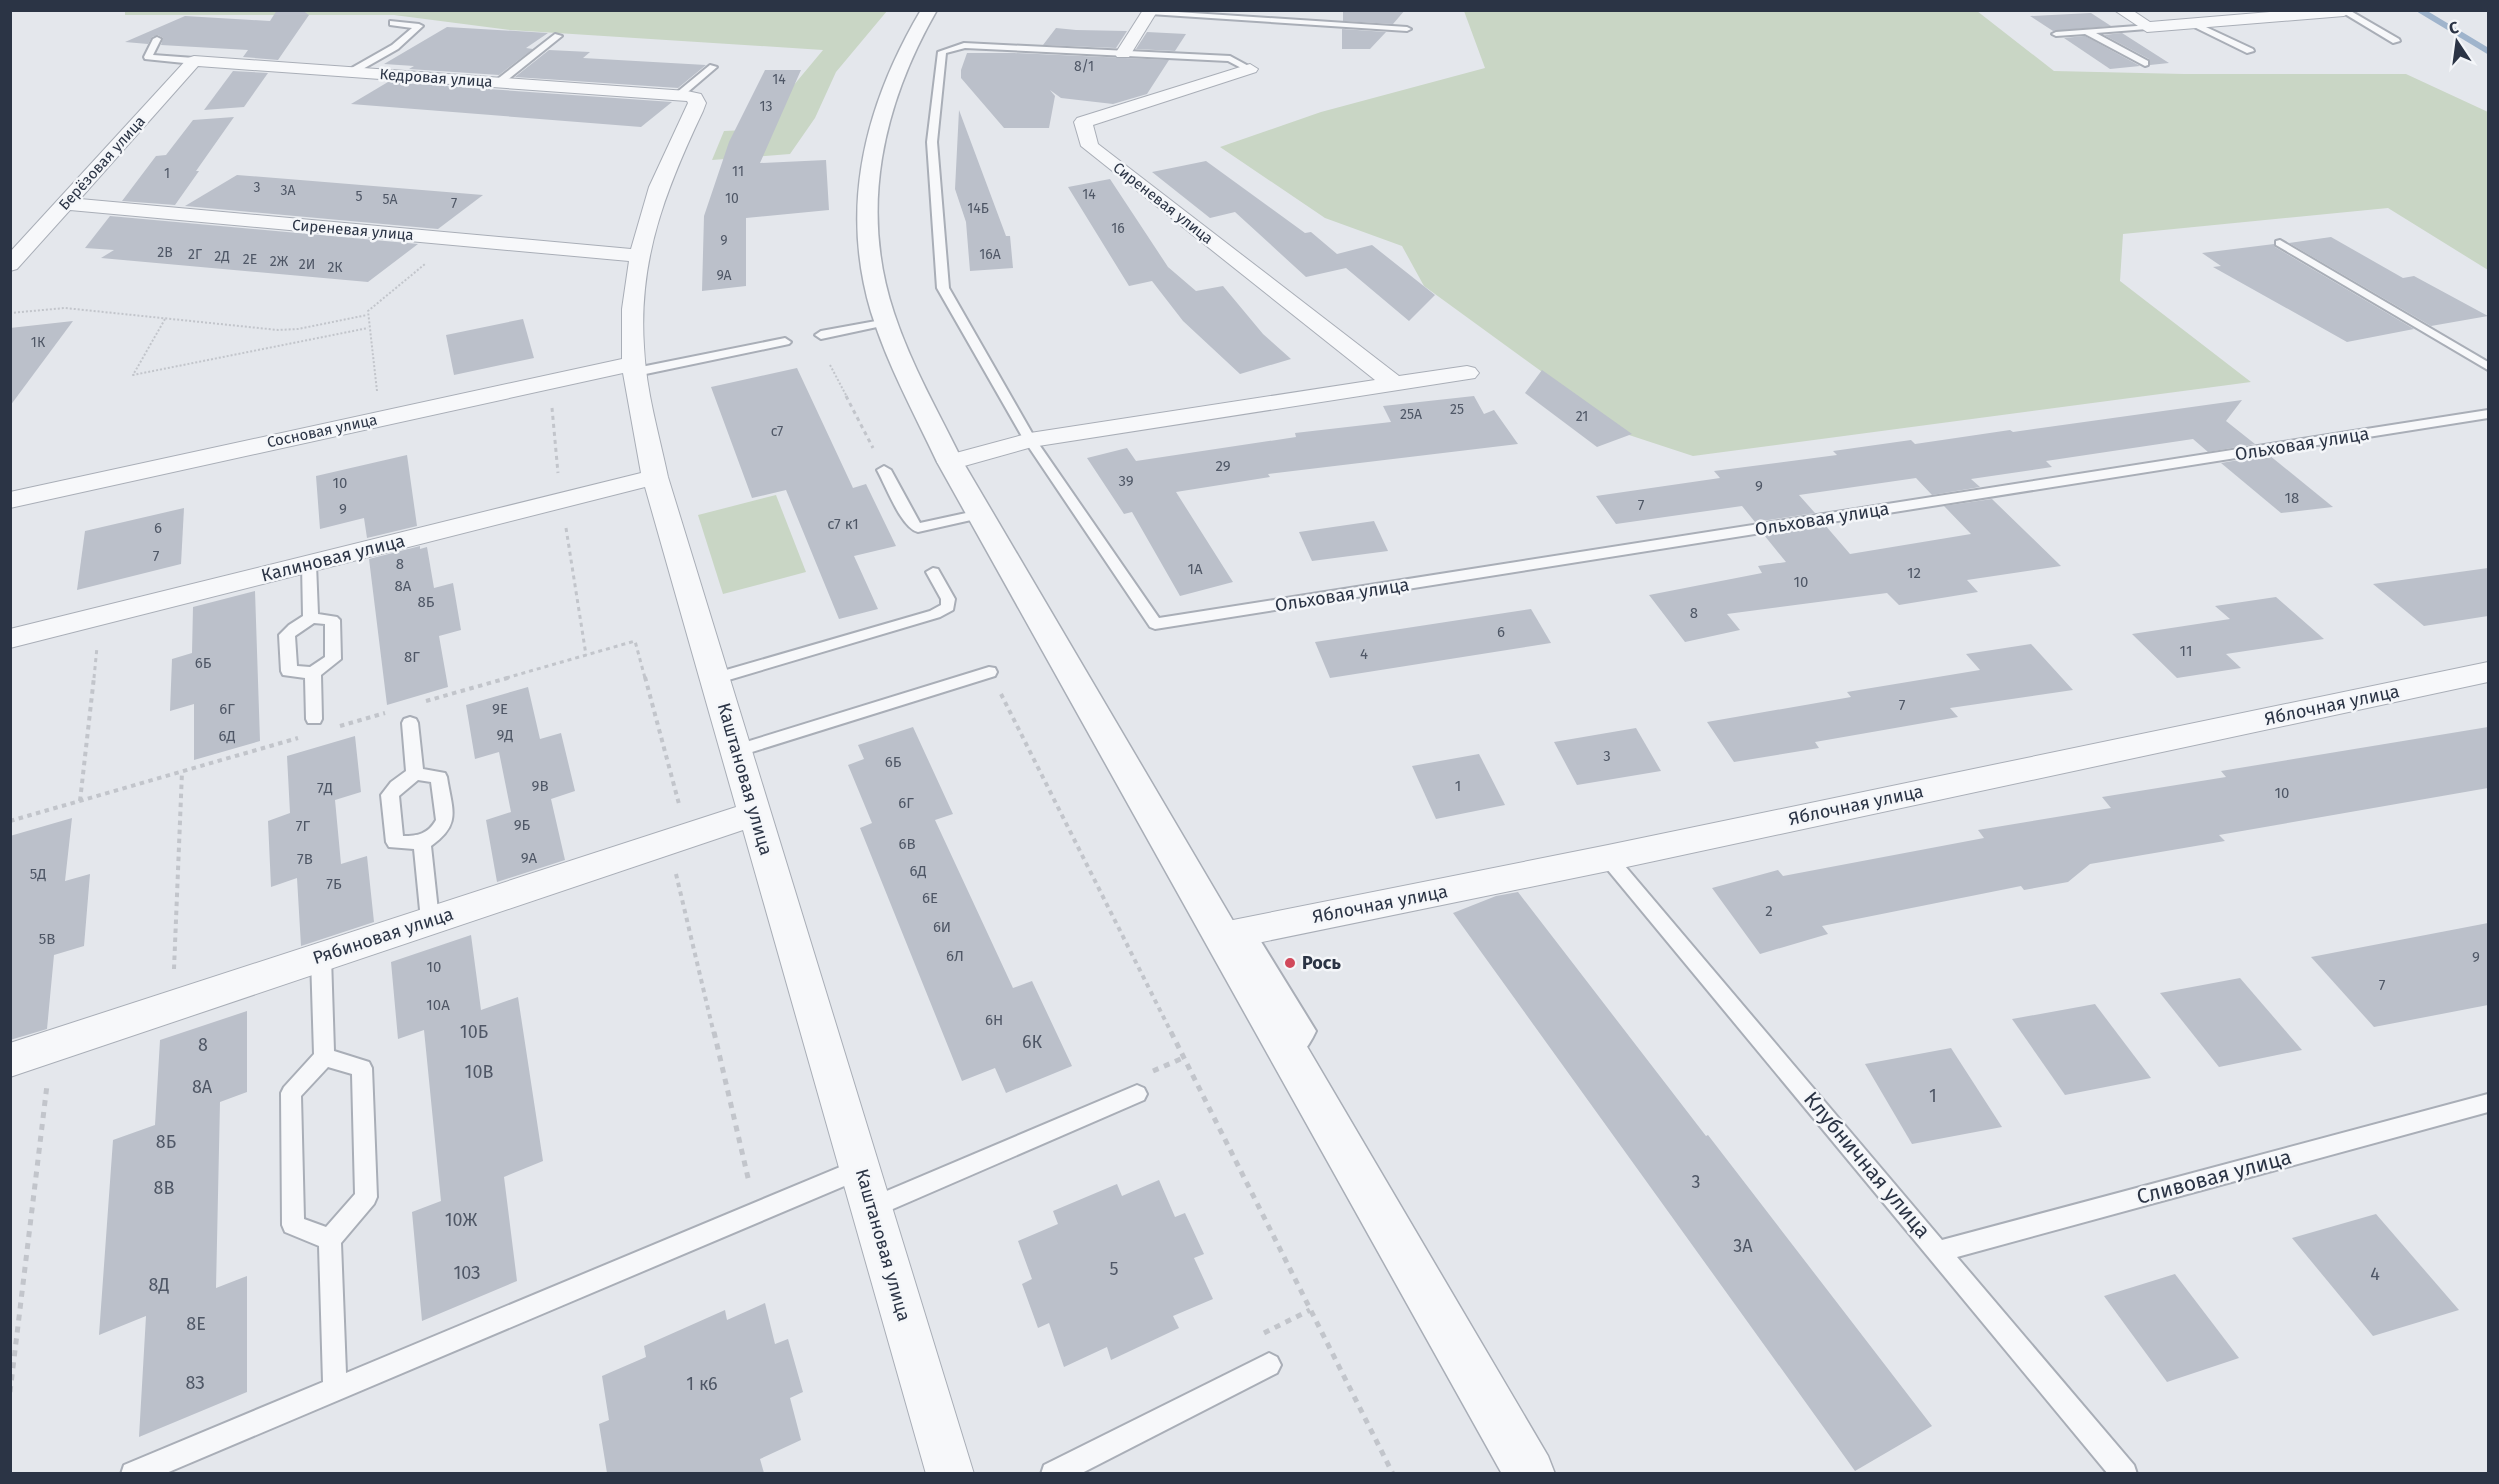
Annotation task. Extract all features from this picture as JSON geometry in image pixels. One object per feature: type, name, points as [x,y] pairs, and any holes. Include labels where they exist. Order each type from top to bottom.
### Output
[{"type":"street","points":[[929,10],[896,75],[882,111],[867,186],[867,220],[876,289],[886,322],[950,462],[1234,934],[1289,1053],[1530,1473]]},
{"type":"street","points":[[2121,10],[2147,27],[2344,11]]},
{"type":"street","points":[[1123,54],[1151,11]]},
{"type":"street","name":"Кедровая улица","points":[[194,61],[679,95]]},
{"type":"street","name":"Берёзовая улица","points":[[10,265],[194,61]]},
{"type":"street","name":"Сиреневая улица","points":[[1250,69],[1083,122],[1090,146],[1394,384]]},
{"type":"street","name":"Каштановая улица","points":[[679,95],[695,98],[697,103],[665,170],[652,210],[641,255],[632,329],[635,368],[656,477],[950,1473]]},
{"type":"street","name":"Сиреневая улица","points":[[65,204],[641,255]]},
{"type":"street","name":"Сосновая улица","points":[[10,500],[380,418],[635,368]]},
{"type":"street","points":[[950,462],[1030,440],[1467,373]]},
{"type":"street","name":"Калиновая улица","points":[[10,639],[656,477]]},
{"type":"street","name":"Яблочная улица","points":[[1234,934],[1608,858],[2488,672]]},
{"type":"street","name":"Рябиновая улица","points":[[10,1060],[755,813]]},
{"type":"lane","points":[[1151,11],[1407,29]]},
{"type":"lane","points":[[2344,11],[2396,41]]},
{"type":"lane","points":[[351,72],[394,47],[419,26],[393,23]]},
{"type":"lane","points":[[2193,23],[2250,51]]},
{"type":"lane","points":[[2056,34],[2147,27]]},
{"type":"lane","points":[[2086,32],[2145,63]]},
{"type":"lane","points":[[498,82],[558,36]]},
{"type":"lane","points":[[157,39],[148,57],[194,61]]},
{"type":"lane","points":[[1030,440],[943,288],[932,142],[942,52],[964,45],[1230,59],[1250,69]]},
{"type":"lane","points":[[679,95],[713,67]]},
{"type":"lane","points":[[2280,243],[2488,367]]},
{"type":"lane","points":[[821,335],[886,322]]},
{"type":"lane","points":[[635,368],[785,342]]},
{"type":"lane","name":"Ольховая улица","points":[[1030,440],[1155,624],[2488,414]]},
{"type":"lane","points":[[884,470],[912,524],[918,528],[980,514]]},
{"type":"lane","points":[[309,564],[311,618]]},
{"type":"lane","points":[[715,679],[935,614],[948,607],[948,599],[933,572]]},
{"type":"lane","points":[[311,618],[332,620],[334,655],[327,664],[313,673],[294,673],[288,668],[287,635],[294,627],[311,618]]},
{"type":"lane","points":[[736,751],[989,672]]},
{"type":"lane","points":[[313,673],[314,719]]},
{"type":"lane","points":[[410,723],[415,774]]},
{"type":"lane","points":[[415,774],[439,777],[445,821],[438,832],[422,843],[394,842],[390,795],[397,786],[415,774]]},
{"type":"lane","points":[[422,843],[430,920]]},
{"type":"lane","name":"Клубничная улица","points":[[1608,858],[2125,1473]]},
{"type":"lane","points":[[321,957],[324,1057],[291,1093],[293,1224],[330,1239]]},
{"type":"lane","points":[[324,1057],[362,1068],[366,1197],[330,1239],[335,1388]]},
{"type":"lane","points":[[872,1208],[1137,1094]]},
{"type":"lane","name":"Сливовая улица","points":[[1940,1251],[2488,1103]]},
{"type":"lane","points":[[133,1473],[860,1169]]},
{"type":"lane","points":[[1053,1473],[1269,1365]]},
{"type":"path","points":[[380,418],[367,315],[371,307],[456,239]]},
{"type":"path","points":[[10,313],[58,308],[288,330],[367,315]]},
{"type":"path","points":[[166,319],[133,375],[368,328]]},
{"type":"path","points":[[830,365],[884,470]]},
{"type":"path","points":[[80,801],[100,616]]},
{"type":"path","points":[[989,672],[1393,1473]]},
{"type":"path","points":[[172,1006],[182,772]]},
{"type":"path","points":[[668,842],[757,1213]]},
{"type":"path","points":[[10,1392],[52,1046]]},
{"type":"green space","points":[[125,10],[887,11],[836,72],[815,118],[790,154],[712,160],[724,131],[768,129],[793,86],[823,50],[510,30],[394,15],[125,15]]},
{"type":"green space","points":[[1464,11],[1977,11],[2054,71],[2184,74],[2406,74],[2488,112],[2488,270],[2388,208],[2123,234],[2120,281],[2251,382],[1693,456],[1629,435],[1424,286],[1402,246],[1325,218],[1220,147],[1321,112],[1485,68]]},
{"type":"green space","points":[[776,495],[806,572],[723,594],[698,515]]},
{"type":"building","points":[[277,10],[302,10],[309,15],[278,60],[243,57],[248,50],[161,45],[163,38],[158,35],[152,37],[148,44],[125,42],[185,16],[270,21]]},
{"type":"building","points":[[1343,10],[1405,10],[1393,24],[1343,21]]},
{"type":"building","points":[[2091,13],[2111,26],[2053,31],[2030,16]]},
{"type":"building","points":[[447,27],[548,33],[526,48],[533,49],[499,75],[409,69],[414,66],[384,64]]},
{"type":"building","points":[[1056,28],[1127,31],[1116,48],[1043,45]]},
{"type":"building","points":[[1342,29],[1386,32],[1370,49],[1342,49]]},
{"type":"building","points":[[1147,32],[1186,34],[1175,51],[1136,49]]},
{"type":"building","points":[[2122,33],[2169,63],[2150,65],[2149,59],[2104,35]]},
{"type":"building","points":[[2085,36],[2140,66],[2110,69],[2064,38]]},
{"type":"building","points":[[549,50],[590,52],[583,58],[706,65],[678,88],[515,77]]},
{"type":"building","points":[[967,53],[1169,60],[1147,94],[1113,104],[1061,98],[1050,90],[1055,96],[1049,128],[1004,128],[961,78],[961,70]]},
{"type":"building","points":[[765,70],[801,70],[760,163],[826,160],[829,210],[746,218],[746,286],[702,291],[704,216],[729,142]]},
{"type":"building","points":[[233,71],[268,73],[244,107],[204,110]]},
{"type":"building","points":[[388,82],[672,102],[641,127],[351,104]]},
{"type":"building","points":[[959,110],[1006,236],[1010,236],[1013,268],[970,271],[966,222],[955,189]]},
{"type":"building","points":[[234,117],[175,205],[122,201],[156,156],[166,155],[193,120]]},
{"type":"building","points":[[1206,161],[1305,233],[1311,232],[1337,254],[1372,245],[1435,295],[1409,321],[1346,268],[1306,277],[1235,212],[1210,218],[1152,172]]},
{"type":"building","points":[[237,175],[483,195],[438,229],[185,206]]},
{"type":"building","points":[[1110,179],[1168,267],[1196,291],[1223,286],[1263,334],[1291,359],[1240,374],[1183,321],[1152,281],[1129,286],[1068,187]]},
{"type":"building","points":[[110,216],[418,244],[368,282],[101,258],[114,250],[85,248]]},
{"type":"building","points":[[2331,237],[2403,278],[2414,276],[2488,316],[2431,326],[2289,243]]},
{"type":"building","points":[[2274,244],[2275,247],[2414,329],[2347,342],[2213,267],[2221,266],[2202,253]]},
{"type":"building","points":[[523,319],[534,358],[454,375],[446,335]]},
{"type":"building","points":[[73,321],[10,406],[10,328]]},
{"type":"building","points":[[797,368],[853,488],[866,484],[896,546],[854,556],[878,609],[839,619],[786,490],[752,498],[711,387]]},
{"type":"building","points":[[1542,370],[1632,434],[1597,447],[1525,393]]},
{"type":"building","points":[[1474,396],[1484,414],[1494,410],[1518,444],[1268,474],[1270,477],[1176,492],[1233,582],[1180,596],[1132,512],[1124,514],[1087,458],[1127,448],[1136,461],[1296,437],[1295,433],[1391,422],[1383,406]]},
{"type":"building","points":[[2242,400],[2226,421],[2255,444],[2208,452],[2193,439],[2046,461],[2052,467],[1971,479],[1980,487],[1932,495],[1916,478],[1799,495],[1815,513],[1755,522],[1742,506],[1616,524],[1596,496],[1720,478],[1714,471],[1837,455],[1833,451],[1911,440],[1915,444],[2010,430],[2013,432]]},
{"type":"building","points":[[407,455],[417,526],[367,538],[364,518],[320,529],[316,476]]},
{"type":"building","points":[[2269,455],[2333,507],[2281,513],[2221,463]]},
{"type":"building","points":[[1992,499],[2061,566],[1967,580],[1978,592],[1899,605],[1887,593],[1727,614],[1740,630],[1685,642],[1649,595],[1762,573],[1758,566],[1786,562],[1764,535],[1825,525],[1850,554],[1971,534],[1944,506]]},
{"type":"building","points":[[184,508],[181,564],[77,590],[85,531]]},
{"type":"building","points":[[1374,521],[1388,551],[1312,561],[1299,532]]},
{"type":"building","points":[[420,546],[420,549],[427,547],[434,588],[453,583],[461,630],[439,636],[448,687],[387,705],[369,559]]},
{"type":"building","points":[[2488,568],[2488,616],[2424,626],[2373,584]]},
{"type":"building","points":[[255,591],[260,741],[194,760],[194,704],[170,711],[172,659],[192,653],[193,607]]},
{"type":"building","points":[[2276,597],[2324,639],[2226,654],[2241,668],[2177,678],[2132,634],[2230,619],[2215,606]]},
{"type":"building","points":[[1531,609],[1551,643],[1330,678],[1315,642]]},
{"type":"building","points":[[2031,644],[2073,690],[1950,708],[1958,717],[1815,742],[1819,748],[1734,762],[1707,722],[1851,697],[1847,692],[1980,670],[1966,654]]},
{"type":"building","points":[[528,687],[540,739],[561,733],[575,791],[551,799],[565,860],[497,882],[486,820],[511,812],[499,752],[475,759],[466,705]]},
{"type":"building","points":[[913,727],[953,814],[935,820],[1013,988],[1032,981],[1072,1066],[1006,1093],[995,1068],[962,1081],[860,828],[872,823],[848,765],[864,759],[858,745]]},
{"type":"building","points":[[2488,727],[2488,788],[2219,835],[2225,841],[2090,864],[2068,882],[2024,890],[2021,886],[1822,926],[1828,934],[1760,954],[1712,888],[1778,870],[1783,876],[1984,838],[1978,830],[2111,808],[2102,797],[2226,777],[2221,771]]},
{"type":"building","points":[[1636,728],[1661,771],[1577,785],[1554,742]]},
{"type":"building","points":[[355,736],[361,792],[335,800],[341,864],[367,856],[374,922],[301,946],[297,878],[271,887],[268,821],[290,813],[287,756]]},
{"type":"building","points":[[1479,754],[1505,805],[1436,819],[1412,766]]},
{"type":"building","points":[[72,818],[65,881],[90,874],[84,946],[54,955],[47,1029],[10,1040],[10,836]]},
{"type":"building","points":[[1518,892],[1932,1426],[1855,1471],[1453,913],[1496,896]]},
{"type":"building","points":[[2488,923],[2488,1005],[2374,1027],[2311,957]]},
{"type":"building","points":[[471,935],[481,1010],[518,997],[543,1161],[504,1177],[517,1281],[422,1321],[412,1212],[441,1201],[424,1030],[398,1039],[391,962]]},
{"type":"building","points":[[2240,978],[2302,1050],[2219,1067],[2160,993]]},
{"type":"building","points":[[2095,1004],[2151,1078],[2065,1095],[2012,1019]]},
{"type":"building","points":[[247,1011],[247,1092],[220,1102],[216,1288],[247,1276],[247,1392],[139,1437],[146,1316],[99,1335],[113,1140],[155,1125],[160,1040]]},
{"type":"building","points":[[1951,1048],[2002,1127],[1912,1144],[1865,1064]]},
{"type":"building","points":[[1159,1180],[1175,1217],[1185,1213],[1204,1254],[1194,1258],[1213,1299],[1173,1316],[1179,1328],[1111,1360],[1107,1347],[1064,1367],[1049,1323],[1038,1328],[1022,1284],[1032,1279],[1018,1241],[1058,1224],[1053,1211],[1117,1184],[1122,1196]]},
{"type":"building","points":[[2376,1214],[2459,1310],[2373,1336],[2292,1238]]},
{"type":"building","points":[[2175,1274],[2239,1358],[2167,1382],[2104,1296]]},
{"type":"building","points":[[765,1303],[775,1344],[788,1339],[803,1392],[790,1398],[801,1440],[760,1459],[764,1473],[607,1473],[599,1424],[609,1420],[602,1376],[646,1357],[644,1346],[725,1310],[727,1320]]},
{"type":"waterway","points":[[2420,10],[2488,51]]},
{"type":"place","name":"Рось","points":[[1290,963]]}]
